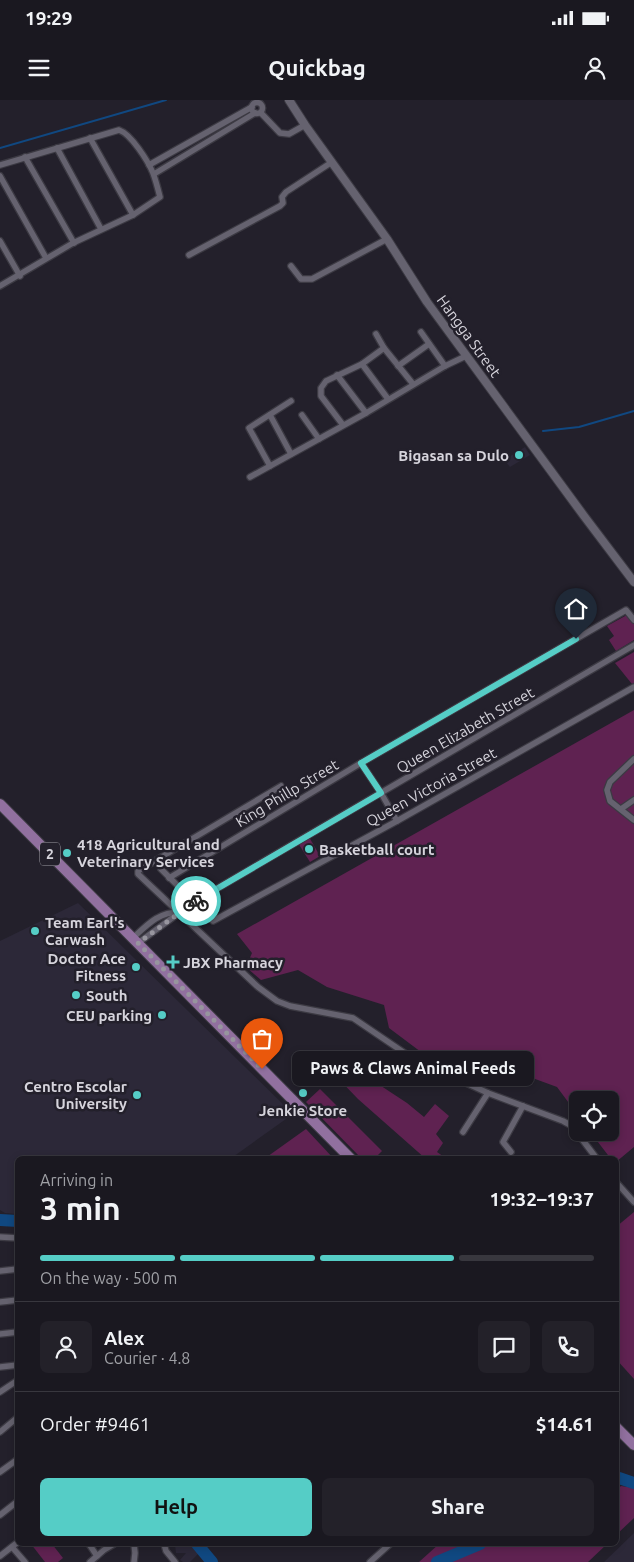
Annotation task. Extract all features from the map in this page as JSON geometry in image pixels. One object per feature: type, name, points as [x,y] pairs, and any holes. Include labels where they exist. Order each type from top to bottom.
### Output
[{"type":"highway","name":"2","points":[[0,804],[348,1156]]},
{"type":"highway","points":[[619,1430],[634,1445]]},
{"type":"street","name":"Hangga Street","points":[[289,100],[386,239],[427,302],[634,582]]},
{"type":"street","points":[[254,103],[252,110],[280,133],[289,134],[305,125]]},
{"type":"street","points":[[149,165],[254,103],[260,103],[263,107],[258,113],[154,174]]},
{"type":"street","points":[[0,165],[119,130],[124,132],[149,165],[154,174],[160,197],[133,215],[74,243],[0,286]]},
{"type":"street","points":[[90,138],[133,215]]},
{"type":"street","points":[[57,148],[101,229]]},
{"type":"street","points":[[25,157],[74,243]]},
{"type":"street","points":[[189,255],[280,206],[283,203],[282,197],[286,192],[332,162]]},
{"type":"street","points":[[0,176],[46,258]]},
{"type":"street","points":[[291,266],[301,279],[312,279],[386,239]]},
{"type":"street","points":[[0,241],[20,276]]},
{"type":"street","points":[[421,332],[445,366]]},
{"type":"street","points":[[376,334],[384,348],[413,384]]},
{"type":"street","points":[[398,366],[429,344]]},
{"type":"street","points":[[343,425],[323,400],[320,393],[326,381],[362,364],[384,348]]},
{"type":"street","points":[[250,477],[366,413],[445,366],[466,356]]},
{"type":"street","points":[[362,364],[388,399]]},
{"type":"street","points":[[338,375],[366,413]]},
{"type":"street","points":[[270,466],[249,428],[291,401]]},
{"type":"street","points":[[270,415],[291,454]]},
{"type":"street","points":[[302,415],[319,439]]},
{"type":"street","name":"King Phillp Street","points":[[169,878],[361,763],[626,610],[634,620]]},
{"type":"street","name":"Queen Elizabeth Street","points":[[136,940],[157,929],[194,902],[634,645]]},
{"type":"street","name":"Queen Victoria Street","points":[[194,902],[212,921],[397,821],[634,687]]},
{"type":"street","points":[[634,759],[610,782],[607,790],[610,801],[634,820]]},
{"type":"street","points":[[361,763],[397,821]]},
{"type":"street","points":[[281,786],[138,871],[138,874],[258,987],[277,1001],[304,1009],[353,1018],[412,1058],[488,1093],[563,1120],[572,1126],[595,1156]]},
{"type":"street","points":[[621,809],[634,800]]},
{"type":"street","points":[[161,869],[194,902]]},
{"type":"street","name":"Queen Elizabeth Street","points":[[136,940],[151,922],[168,912],[180,912]]},
{"type":"street","points":[[151,922],[157,929]]},
{"type":"street","points":[[462,1132],[488,1093]]},
{"type":"street","points":[[512,1152],[503,1142],[523,1106]]},
{"type":"street","points":[[619,1185],[634,1202]]},
{"type":"street","points":[[0,1238],[15,1238]]},
{"type":"street","points":[[0,1271],[15,1269]]},
{"type":"street","points":[[0,1302],[15,1300]]},
{"type":"street","points":[[0,1334],[15,1332]]},
{"type":"street","points":[[0,1367],[15,1365]]},
{"type":"street","points":[[0,1392],[15,1382]]},
{"type":"street","points":[[0,1432],[15,1420]]},
{"type":"street","points":[[0,1472],[15,1461]]},
{"type":"street","points":[[0,1515],[15,1503]]},
{"type":"street","points":[[0,1556],[15,1544]]},
{"type":"street","points":[[90,1546],[97,1556]]},
{"type":"street","points":[[90,1562],[111,1546]]},
{"type":"street","points":[[134,1546],[136,1553],[134,1562]]},
{"type":"street","points":[[165,1546],[166,1551],[175,1562]]},
{"type":"street","points":[[370,1562],[388,1546]]},
{"type":"street","points":[[12,1547],[25,1562]]},
{"type":"shaded area","points":[[525,447],[530,455],[510,467],[504,460]]},
{"type":"shaded area","points":[[627,615],[634,624],[634,640],[616,651],[609,640],[614,636],[607,626]]},
{"type":"shaded area","points":[[634,652],[634,683],[632,684],[615,663]]},
{"type":"shaded area","points":[[634,710],[634,1147],[619,1160],[619,1156],[609,1156],[597,1141],[619,1141],[619,1091],[569,1091],[569,1103],[557,1087],[494,1064],[485,1081],[425,1055],[389,1028],[384,1005],[327,987],[298,970],[261,980],[246,967],[252,953],[237,934]]},
{"type":"shaded area","name":"Basketball court","points":[[309,837],[320,856],[310,862],[298,843]]},
{"type":"shaded area","name":"Centro Escolar University","points":[[78,903],[293,1114],[234,1156],[15,1156],[15,1214],[5,1213],[0,1210],[0,941]]},
{"type":"shaded area","points":[[345,1057],[369,1078],[407,1103],[424,1117],[435,1104],[449,1116],[436,1134],[443,1143],[437,1152],[443,1156],[423,1156],[358,1099],[332,1072]]},
{"type":"shaded area","points":[[320,1089],[382,1151],[377,1156],[359,1156],[306,1102]]},
{"type":"shaded area","points":[[306,1129],[331,1156],[268,1156]]},
{"type":"shaded area","points":[[634,1212],[634,1379],[619,1362],[619,1224]]},
{"type":"shaded area","points":[[621,1486],[634,1488],[634,1518],[619,1532],[619,1488]]},
{"type":"shaded area","points":[[634,1533],[634,1562],[604,1562]]},
{"type":"shaded area","points":[[33,1546],[54,1546],[63,1558],[58,1562],[45,1562]]},
{"type":"shaded area","points":[[175,1546],[192,1546],[199,1553],[190,1562],[183,1562],[180,1560],[186,1553],[176,1553]]},
{"type":"shaded area","points":[[437,1546],[605,1546],[588,1562],[419,1562]]},
{"type":"waterway","points":[[0,148],[166,100]]},
{"type":"waterway","points":[[543,431],[579,427],[634,411]]},
{"type":"waterway","points":[[0,1220],[15,1221]]},
{"type":"waterway","points":[[619,1478],[634,1483]]},
{"type":"waterway","points":[[199,1546],[212,1562]]},
{"type":"waterway","points":[[437,1562],[475,1546]]},
{"type":"way so far","points":[[196,901],[138,943],[262,1069]]},
{"type":"place","name":"Bigasan sa Dulo","points":[[519,455]]},
{"type":"place","name":"Basketball court","points":[[309,849]]},
{"type":"place","name":"418 Agricultural and Veterinary Services","points":[[67,853]]},
{"type":"place","name":"Team Earl's Carwash","points":[[35,931]]},
{"type":"place","name":"JBX Pharmacy","points":[[173,962]]},
{"type":"place","name":"Doctor Ace Fitness","points":[[136,967]]},
{"type":"place","name":"South","points":[[76,995]]},
{"type":"place","name":"CEU parking","points":[[162,1015]]},
{"type":"place","name":"Paws & Claws Animal Feeds","points":[[262,1069]]},
{"type":"place","name":"Jenkie Store","points":[[303,1093]]},
{"type":"place","name":"Centro Escolar University","points":[[137,1095]]},
{"type":"route","points":[[196,901],[381,793],[361,763],[576,639]]}]
